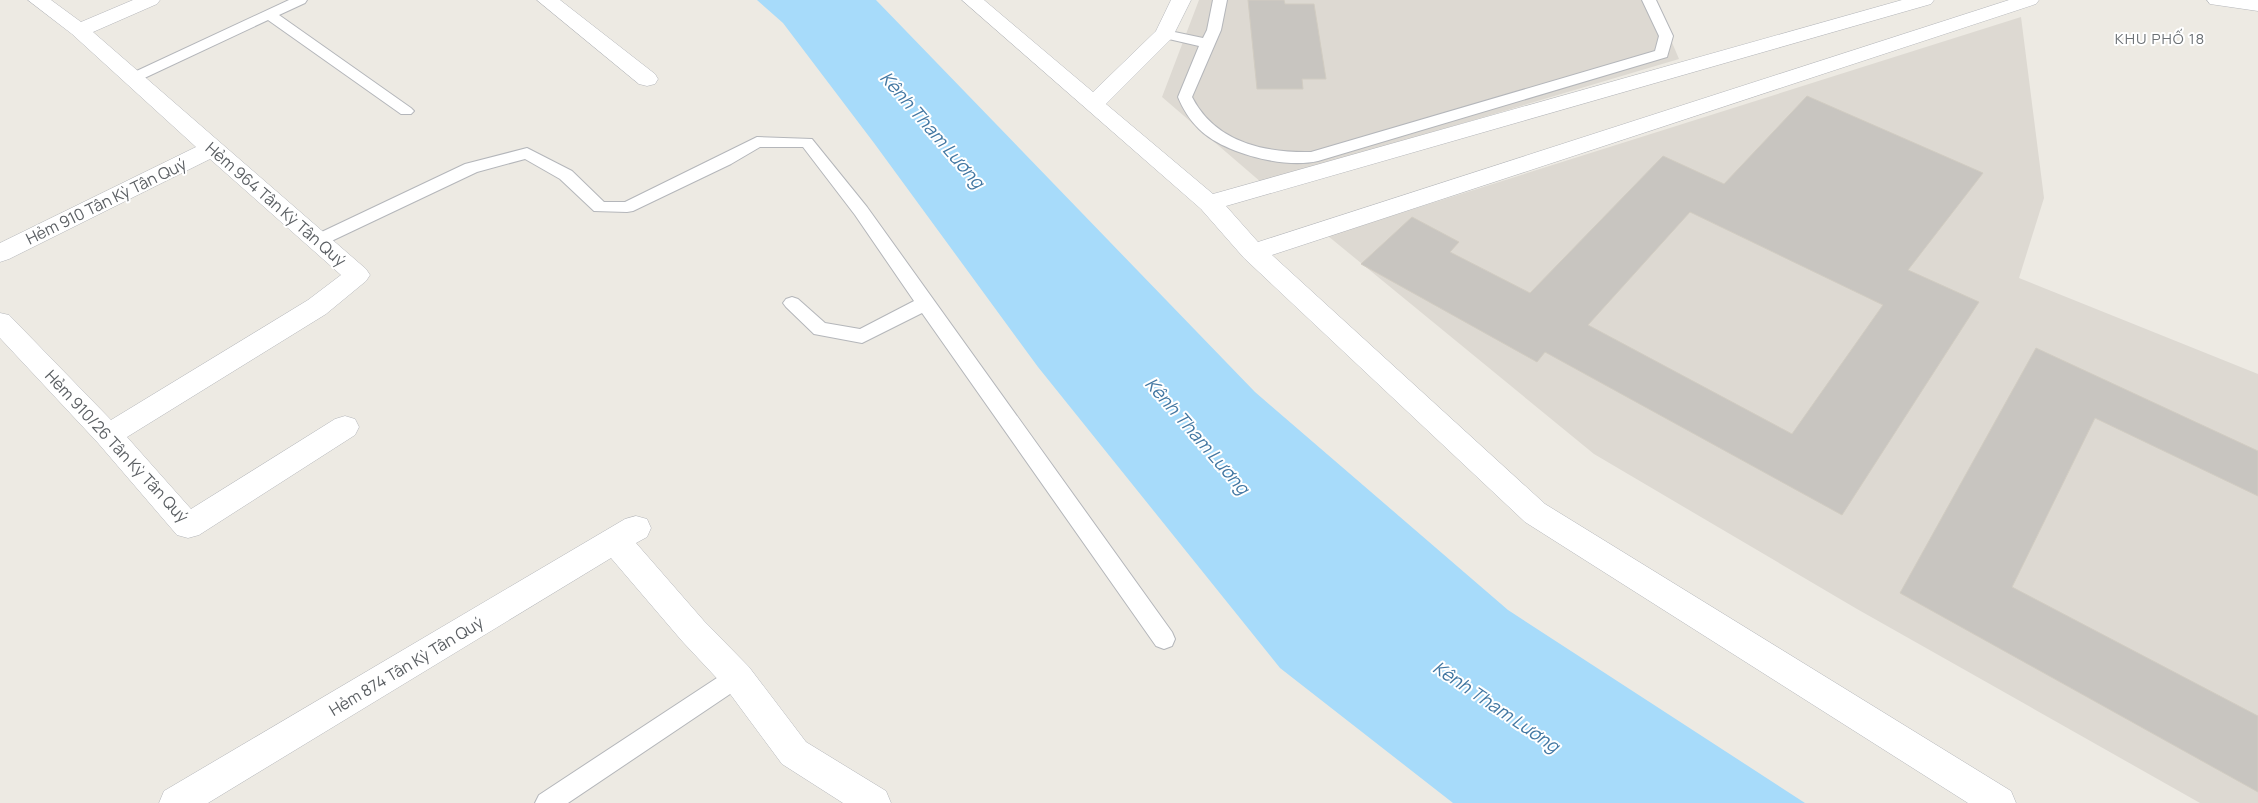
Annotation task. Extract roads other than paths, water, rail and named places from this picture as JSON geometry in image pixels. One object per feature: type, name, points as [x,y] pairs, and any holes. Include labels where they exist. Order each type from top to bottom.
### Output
[{"type":"street","name":"Hẻm 964 Tân Kỳ Tân Quý","points":[[38,0],[79,30],[212,149],[357,274],[317,307],[108,435]]},
{"type":"street","points":[[79,30],[150,0]]},
{"type":"street","points":[[547,0],[647,79]]},
{"type":"street","points":[[972,0],[1209,203],[1253,252],[1534,513],[1999,803]]},
{"type":"street","points":[[1093,104],[1165,34],[1182,0]]},
{"type":"street","points":[[1253,252],[2030,0]]},
{"type":"street","points":[[2217,0],[2258,5]]},
{"type":"street","points":[[1209,203],[1917,2],[1946,26]]},
{"type":"street","name":"Hẻm 910 Tân Kỳ Tân Quý","points":[[0,253],[212,149]]},
{"type":"street","name":"Hẻm 910/26 Tân Kỳ Tân Quý","points":[[0,322],[108,435],[188,526],[345,426]]},
{"type":"street","name":"Hẻm 874 Tân Kỳ Tân Quý","points":[[176,803],[625,534],[693,631],[737,677]]},
{"type":"street","points":[[737,677],[794,753],[874,803]]},
{"type":"lane","points":[[133,78],[300,0]]},
{"type":"lane","points":[[1220,0],[1214,30],[1207,42],[1185,97],[1196,119],[1219,137],[1247,150],[1280,158],[1302,158],[1321,154],[1662,54],[1666,36],[1649,0]]},
{"type":"lane","points":[[269,14],[406,111]]},
{"type":"lane","points":[[1165,34],[1207,42]]},
{"type":"lane","points":[[317,240],[471,168],[527,153],[566,175],[600,207],[618,207],[636,202],[757,142],[807,142],[861,210],[1164,639]]},
{"type":"lane","points":[[792,303],[820,329],[862,336],[926,303]]},
{"type":"lane","points":[[547,803],[737,677]]},
{"type":"water","name":"Kênh Tham Lương","points":[[757,0],[876,0],[1255,392],[1508,610],[1805,803],[1453,803],[1280,668],[1038,367],[874,143],[783,23]]},
{"type":"district","name":"KHU PHỐ 18","points":[[2160,39]]}]
